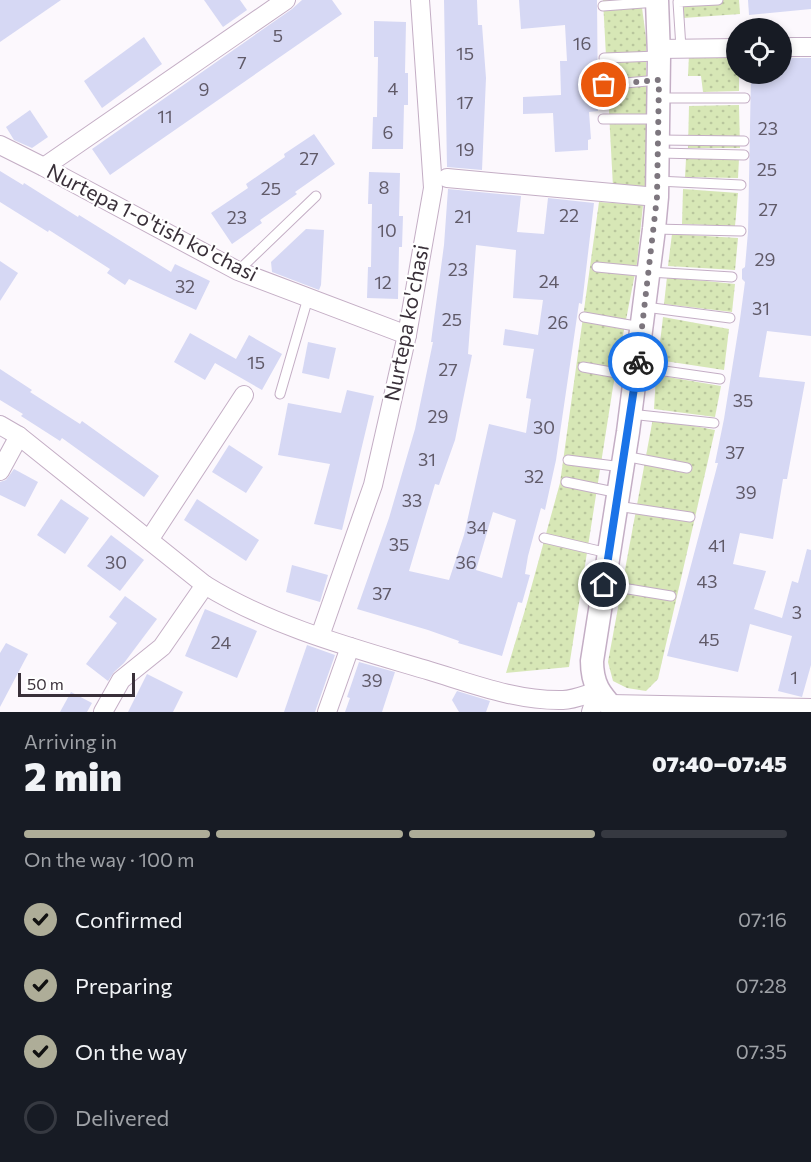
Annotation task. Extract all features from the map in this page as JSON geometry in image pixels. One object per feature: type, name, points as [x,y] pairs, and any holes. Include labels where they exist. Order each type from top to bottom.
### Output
[{"type":"street","points":[[44,166],[286,0]]},
{"type":"street","name":"Nurtepa ko'chasi","points":[[320,636],[373,485],[407,335],[433,188],[420,0]]},
{"type":"street","points":[[604,705],[593,676],[592,661],[637,372],[654,229],[658,118],[666,51],[657,1]]},
{"type":"street","points":[[792,47],[811,46]]},
{"type":"street","points":[[666,51],[726,48]]},
{"type":"street","name":"Nurtepa 1-o'tish ko'chasi","points":[[0,145],[44,166],[238,271],[407,335]]},
{"type":"street","points":[[447,178],[657,189]]},
{"type":"street","points":[[149,540],[244,395]]},
{"type":"street","points":[[0,424],[19,436],[205,585],[259,614],[350,647],[516,696],[604,705],[811,708]]},
{"type":"street","points":[[0,471],[19,436]]},
{"type":"street","points":[[103,712],[121,680],[162,647],[205,585]]},
{"type":"street","points":[[327,712],[350,647]]},
{"type":"lane","points":[[604,58],[666,51],[678,3],[718,0]]},
{"type":"lane","points":[[603,6],[657,1]]},
{"type":"lane","points":[[604,85],[658,118],[744,155]]},
{"type":"lane","points":[[603,119],[658,118],[745,98]]},
{"type":"lane","points":[[658,118],[744,141]]},
{"type":"lane","points":[[657,189],[741,185]]},
{"type":"lane","points":[[238,271],[316,196]]},
{"type":"lane","points":[[654,229],[741,231]]},
{"type":"lane","points":[[597,267],[732,277]]},
{"type":"lane","points":[[280,394],[308,298]]},
{"type":"lane","points":[[584,316],[730,318]]},
{"type":"lane","points":[[583,366],[720,379]]},
{"type":"lane","points":[[630,414],[714,423]]},
{"type":"lane","points":[[568,460],[623,461],[687,468]]},
{"type":"lane","points":[[566,482],[618,499],[690,517]]},
{"type":"lane","points":[[544,538],[609,554]]},
{"type":"lane","points":[[604,585],[670,596]]},
{"type":"green space","points":[[603,0],[641,0],[646,38],[646,189],[613,187]]},
{"type":"green space","points":[[681,0],[739,0],[740,14],[683,18]]},
{"type":"green space","points":[[689,55],[726,55],[726,84],[739,84],[739,91],[703,92],[701,76],[688,76]]},
{"type":"green space","points":[[739,105],[740,148],[688,148],[689,106]]},
{"type":"green space","points":[[686,159],[739,159],[738,178],[685,177]]},
{"type":"green space","points":[[683,189],[738,193],[735,226],[682,224]]},
{"type":"green space","points":[[599,202],[643,205],[637,263],[613,387],[569,667],[506,673],[560,483]]},
{"type":"green space","points":[[672,234],[738,238],[735,270],[668,266]]},
{"type":"green space","points":[[667,277],[735,284],[732,312],[664,304]]},
{"type":"green space","points":[[663,317],[729,329],[724,370],[658,360]]},
{"type":"green space","points":[[656,375],[721,386],[715,417],[654,409]]},
{"type":"green space","points":[[653,418],[715,430],[658,679],[646,691],[627,688],[613,681],[608,662]]},
{"type":"building","points":[[0,0],[61,0],[0,42]]},
{"type":"building","points":[[204,0],[240,0],[247,10],[223,27]]},
{"type":"building","points":[[302,0],[332,0],[342,14],[110,175],[92,149]]},
{"type":"building","points":[[444,0],[477,0],[478,25],[482,25],[486,78],[482,170],[447,167]]},
{"type":"building","points":[[519,0],[597,0],[598,111],[589,112],[591,139],[588,140],[588,150],[555,152],[553,113],[523,114],[523,97],[561,95],[560,61],[567,61],[565,25],[521,29]]},
{"type":"building","points":[[748,0],[811,0],[811,9],[749,15]]},
{"type":"building","points":[[374,21],[406,22],[405,73],[408,73],[408,105],[404,105],[403,149],[372,149],[373,117],[377,117],[378,57],[374,57]]},
{"type":"building","points":[[144,37],[162,64],[102,108],[84,81]]},
{"type":"building","points":[[792,58],[811,58],[811,336],[767,331],[759,377],[805,382],[787,479],[783,479],[773,539],[740,533],[733,564],[766,571],[754,609],[782,618],[792,581],[798,583],[807,549],[811,550],[811,665],[802,697],[778,691],[792,636],[750,624],[738,672],[667,656],[718,463],[715,463],[745,282],[742,279],[742,269],[745,267],[748,232],[751,84],[792,84]]},
{"type":"building","points":[[30,110],[48,137],[32,148],[14,140],[6,127]]},
{"type":"building","points":[[314,134],[335,164],[295,192],[297,194],[260,220],[262,223],[232,244],[211,213],[248,188],[246,184]]},
{"type":"building","points":[[0,171],[23,185],[24,183],[78,217],[79,215],[171,272],[175,264],[210,281],[196,310],[129,279],[125,285],[107,273],[110,269],[0,202]]},
{"type":"building","points":[[369,172],[400,173],[399,216],[403,216],[402,247],[399,247],[398,299],[367,298],[368,267],[371,267],[372,204],[368,204]]},
{"type":"building","points":[[448,189],[521,196],[517,232],[544,234],[548,198],[594,203],[582,304],[579,303],[556,460],[545,510],[541,508],[528,556],[525,574],[530,575],[522,603],[518,602],[502,656],[458,643],[459,641],[428,630],[357,609],[389,518],[415,429],[433,342],[431,342],[444,245]],"holes":[[[476,245],[516,250],[513,298],[543,300],[538,335],[505,329],[503,345],[534,349],[526,398],[531,399],[526,433],[489,424],[464,535],[449,580],[409,571],[435,484],[439,485],[455,440],[472,355],[468,354]],[[493,512],[516,520],[502,578],[476,570]]]},
{"type":"building","points":[[306,229],[324,230],[319,290],[272,272],[271,262]]},
{"type":"building","points":[[0,261],[18,273],[0,301]]},
{"type":"building","points":[[190,333],[236,359],[249,335],[282,354],[262,390],[215,363],[205,380],[174,362]]},
{"type":"building","points":[[308,342],[336,348],[329,379],[302,373]]},
{"type":"building","points":[[0,369],[32,390],[30,392],[80,424],[82,421],[159,476],[144,497],[62,438],[60,441],[0,400]]},
{"type":"building","points":[[347,390],[374,396],[342,530],[314,524],[330,464],[278,455],[288,403],[341,413]]},
{"type":"building","points":[[229,445],[263,467],[246,493],[212,472]]},
{"type":"building","points":[[14,469],[38,482],[25,507],[0,495],[0,482],[6,480]]},
{"type":"building","points":[[61,499],[89,518],[65,554],[37,535]]},
{"type":"building","points":[[197,499],[259,540],[246,561],[184,520]]},
{"type":"building","points":[[111,535],[144,560],[120,591],[87,566]]},
{"type":"building","points":[[292,565],[328,575],[320,602],[286,592]]},
{"type":"building","points":[[125,596],[157,619],[108,681],[86,664],[117,623],[109,617]]},
{"type":"building","points":[[205,609],[257,631],[237,678],[185,656]]},
{"type":"building","points":[[6,643],[28,654],[0,707],[0,653]]},
{"type":"building","points":[[307,645],[335,655],[315,712],[284,712]]},
{"type":"building","points":[[359,662],[395,672],[382,712],[345,712],[350,698],[347,697]]},
{"type":"building","points":[[147,674],[183,692],[173,712],[128,712]]},
{"type":"building","points":[[457,691],[490,701],[486,712],[459,712],[452,700]]},
{"type":"building","points":[[71,692],[92,703],[87,712],[60,712]]},
{"type":"way so far","points":[[604,85],[659,80],[657,197],[638,362]]},
{"type":"route","points":[[604,585],[638,362]]}]
